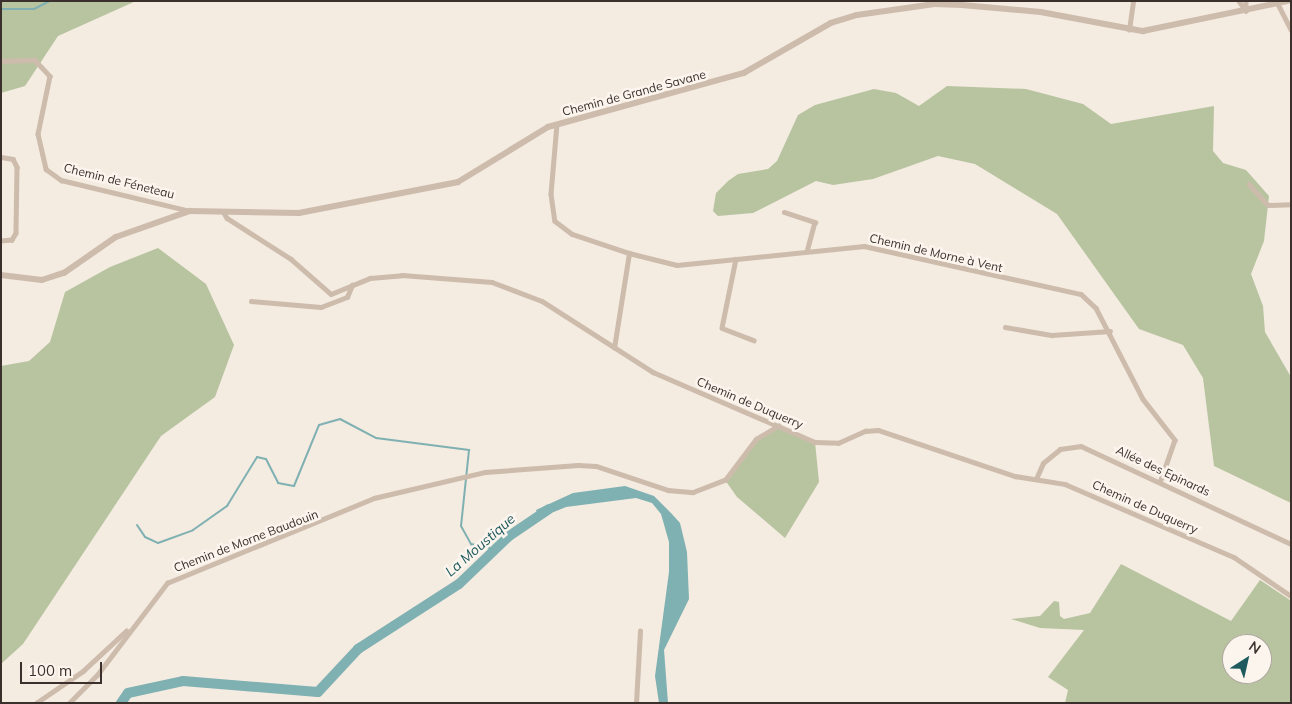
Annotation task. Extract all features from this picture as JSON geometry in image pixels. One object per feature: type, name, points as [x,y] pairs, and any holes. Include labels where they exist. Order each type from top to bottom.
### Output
[{"type":"street","points":[[1129,30],[1133,1]]},
{"type":"street","points":[[1238,1],[1246,11]]},
{"type":"street","points":[[1246,1],[1246,11]]},
{"type":"street","name":"Chemin de Grande Savane","points":[[1,276],[42,280],[64,273],[116,237],[190,211],[223,210],[299,214],[444,186],[473,175],[557,124],[744,73],[841,19],[910,4],[978,4],[1041,12],[1129,30],[1246,11],[1288,1]]},
{"type":"street","points":[[1278,4],[1291,30]]},
{"type":"street","name":"Chemin de Féneteau","points":[[1,61],[35,60],[50,76],[38,134],[46,169],[61,180],[190,211]]},
{"type":"street","name":"Chemin de Morne à Vent","points":[[557,124],[551,194],[555,221],[572,234],[629,253],[677,265],[808,250],[864,246],[1081,294],[1110,331],[1143,399],[1175,440],[1161,480]]},
{"type":"street","points":[[1,157],[13,159],[17,167],[16,233],[12,240],[1,241]]},
{"type":"street","points":[[1249,184],[1268,205],[1291,204]]},
{"type":"street","name":"Chemin de Duquerry","points":[[223,210],[226,218],[305,270],[325,292],[336,293],[352,285],[402,275],[492,282],[542,302],[653,372],[821,444],[878,430],[1036,480],[1077,488],[1207,545],[1291,596]]},
{"type":"street","points":[[784,212],[815,222],[808,250]]},
{"type":"street","points":[[614,348],[629,253]]},
{"type":"street","points":[[736,259],[722,328],[754,340]]},
{"type":"street","points":[[251,301],[321,307],[347,297],[352,285]]},
{"type":"street","points":[[1005,327],[1052,335],[1110,331]]},
{"type":"street","name":"Chemin de Morne Baudouin","points":[[69,703],[97,675],[127,631],[157,593],[184,573],[309,528],[374,498],[477,474],[596,466],[668,490],[693,492],[725,480],[756,439],[778,426]]},
{"type":"street","name":"Allée des Epinards","points":[[1036,480],[1043,463],[1060,450],[1081,446],[1161,480],[1291,544]]},
{"type":"street","points":[[36,703],[83,671],[127,631]]},
{"type":"street","points":[[636,703],[640,631]]},
{"type":"green space","points":[[1,1],[136,1],[58,36],[25,86],[1,93]]},
{"type":"green space","points":[[947,86],[1026,89],[1083,104],[1111,124],[1214,106],[1213,151],[1223,163],[1246,170],[1269,196],[1264,241],[1251,274],[1263,306],[1265,332],[1291,377],[1291,503],[1214,466],[1203,378],[1183,345],[1139,329],[1057,214],[975,164],[938,156],[873,179],[833,185],[816,181],[753,213],[718,216],[713,211],[716,193],[728,181],[738,174],[768,169],[777,161],[798,115],[815,105],[874,89],[896,93],[919,106]]},
{"type":"green space","points":[[158,248],[206,284],[234,345],[215,397],[161,436],[23,644],[1,664],[1,366],[29,361],[50,342],[65,292],[110,267]]},
{"type":"green space","points":[[778,426],[815,442],[819,482],[785,538],[737,497],[725,480],[756,439]]},
{"type":"green space","points":[[1121,564],[1231,621],[1260,580],[1291,601],[1291,703],[1065,703],[1068,690],[1048,677],[1084,630],[1040,628],[1011,619],[1040,616],[1054,601],[1059,602],[1060,616],[1064,619],[1090,613]]},
{"type":"water","points":[[625,486],[654,496],[671,513],[680,523],[687,552],[689,599],[664,650],[668,703],[659,703],[655,676],[669,572],[669,542],[661,514],[652,503],[636,498],[566,507],[539,518],[536,510],[573,493]]},
{"type":"waterway","points":[[1,9],[34,9],[50,1]]},
{"type":"waterway","points":[[137,525],[145,537],[158,543],[193,530],[227,506],[257,457],[266,459],[278,483],[294,486],[319,425],[340,419],[376,438],[469,450],[461,526],[471,544],[495,549]]},
{"type":"waterway","name":"La Moustique","points":[[121,703],[128,693],[183,681],[318,692],[358,649],[459,584],[509,536],[549,509]]}]
